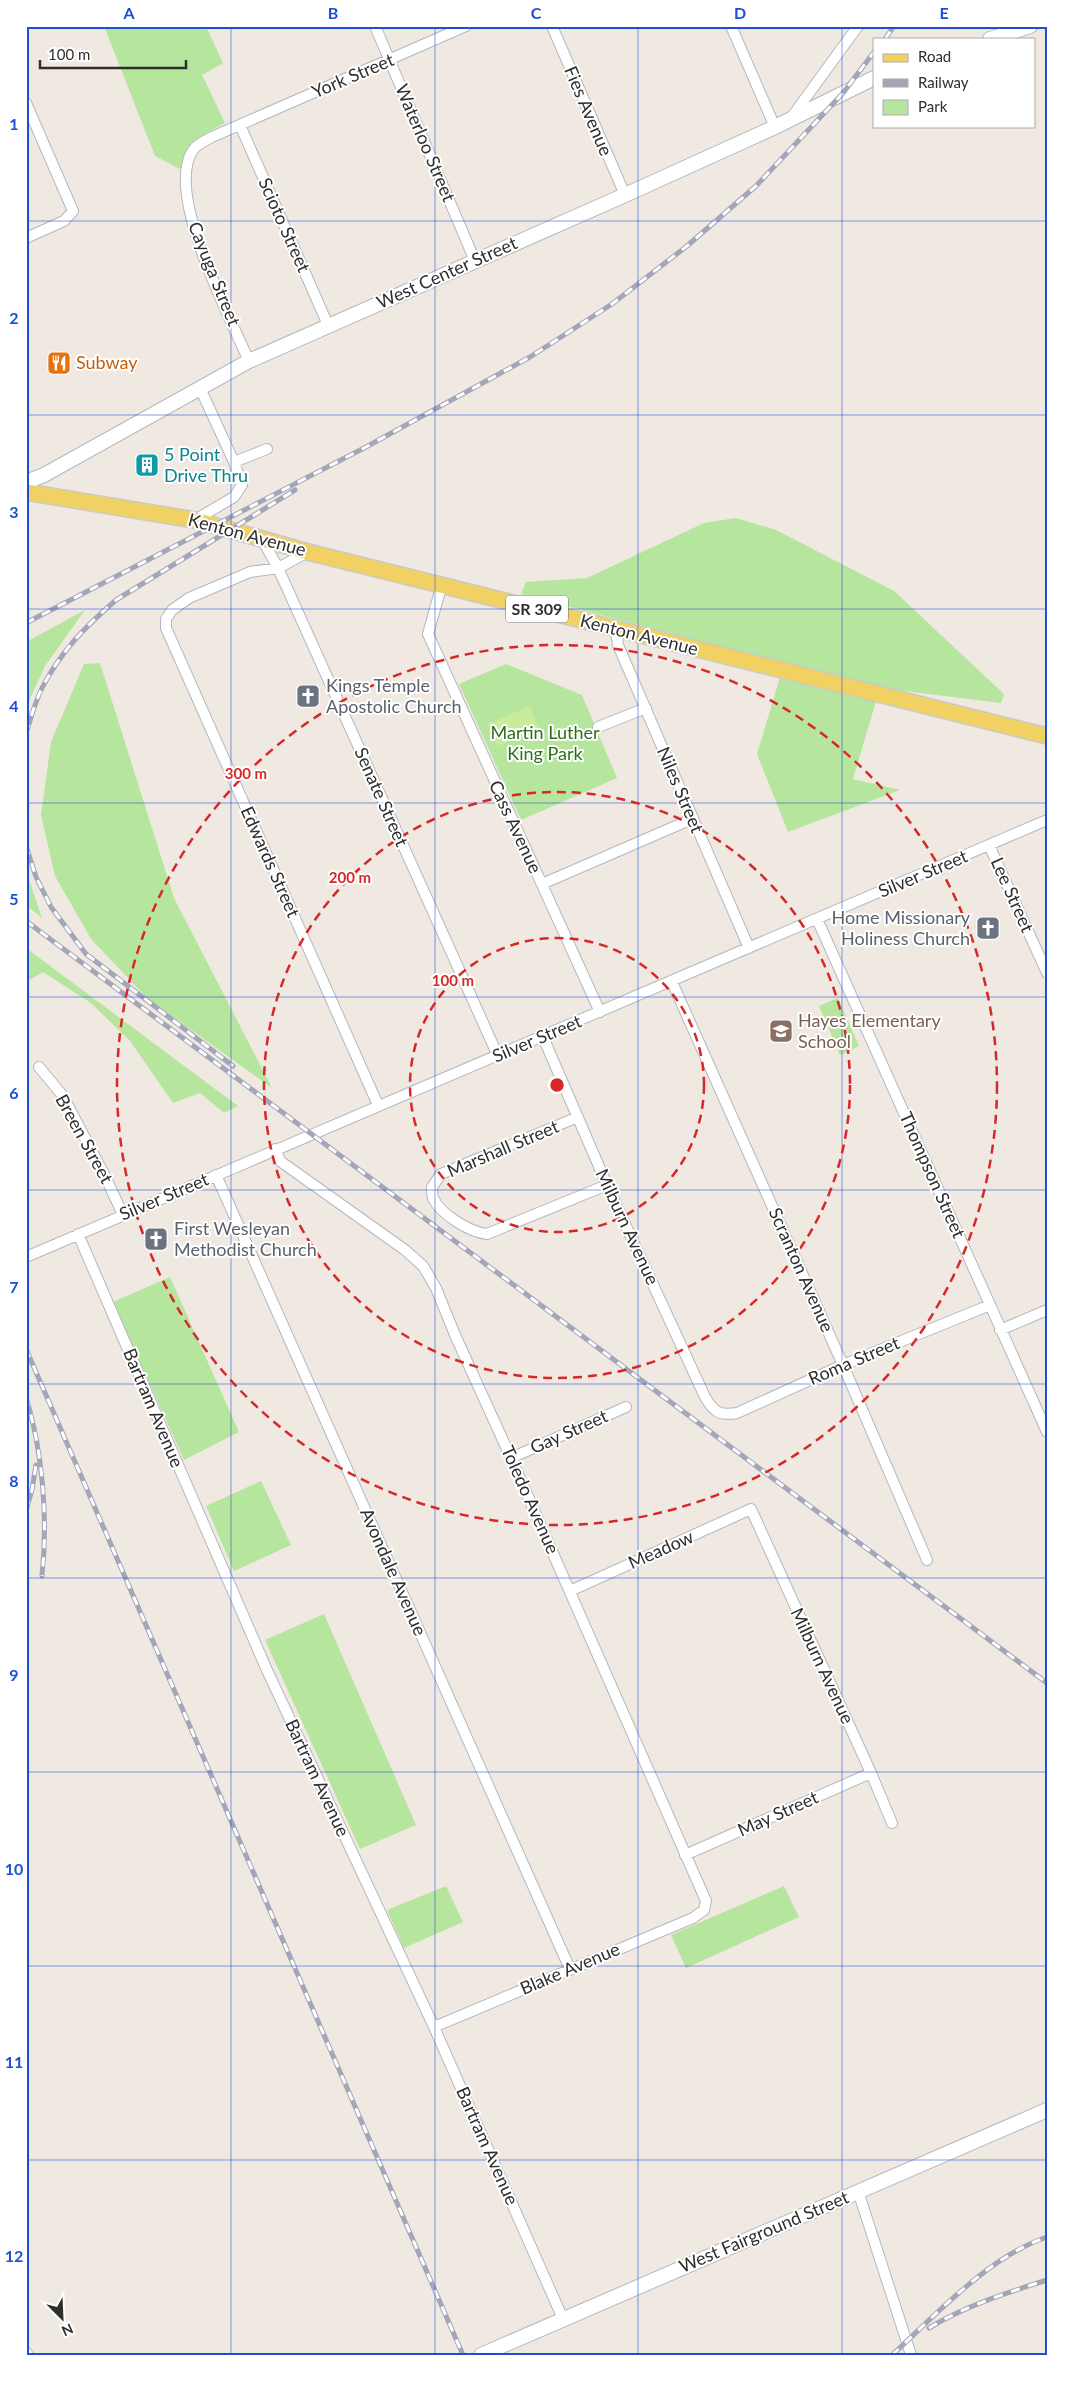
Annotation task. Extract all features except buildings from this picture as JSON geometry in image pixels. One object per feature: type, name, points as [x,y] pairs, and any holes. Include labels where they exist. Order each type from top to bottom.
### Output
[{"type":"main road","points":[[993,38],[1030,26]]},
{"type":"main road","name":"West Center Street","points":[[26,482],[249,361],[625,195],[873,78]]},
{"type":"main road","name":"Kenton Avenue","points":[[26,492],[195,520],[308,552],[1047,736]]},
{"type":"main road","name":"West Fairground Street","points":[[481,2355],[1047,2110]]},
{"type":"street","name":"Waterloo Street","points":[[375,26],[475,261]]},
{"type":"street","name":"York Street","points":[[240,125],[466,26]]},
{"type":"street","name":"Fies Avenue","points":[[552,26],[625,195]]},
{"type":"street","points":[[731,26],[775,126]]},
{"type":"street","points":[[790,119],[858,26]]},
{"type":"street","points":[[26,103],[73,211],[64,221],[26,238]]},
{"type":"street","name":"Scioto Street","points":[[240,125],[328,325]]},
{"type":"street","name":"Cayuga Street","points":[[240,125],[212,137],[193,150],[186,170],[187,200],[193,229],[249,361]]},
{"type":"street","points":[[195,520],[234,497],[242,485],[234,462],[200,388]]},
{"type":"street","points":[[234,462],[266,448]]},
{"type":"street","name":"Senate Street","points":[[262,539],[278,568],[498,1056]]},
{"type":"street","points":[[278,568],[308,552]]},
{"type":"street","name":"Edwards Street","points":[[278,568],[250,572],[189,598],[172,610],[166,619],[168,635],[378,1105]]},
{"type":"street","name":"Cass Avenue","points":[[442,584],[428,634],[600,1012]]},
{"type":"street","name":"Niles Street","points":[[616,630],[618,645],[749,948]]},
{"type":"street","points":[[598,727],[646,708]]},
{"type":"street","points":[[542,884],[692,819]]},
{"type":"street","name":"Silver Street","points":[[26,1256],[378,1105],[672,982],[1047,820]]},
{"type":"street","name":"Lee Street","points":[[989,845],[1047,973]]},
{"type":"street","name":"Thompson Street","points":[[818,919],[1047,1432]]},
{"type":"street","name":"Scranton Avenue","points":[[672,982],[843,1365],[927,1560]]},
{"type":"street","name":"Milburn Avenue","points":[[543,1036],[607,1185],[705,1397],[712,1410],[718,1414]]},
{"type":"street","name":"Breen Street","points":[[38,1067],[63,1096],[105,1176],[122,1215]]},
{"type":"street","name":"Marshall Street","points":[[578,1117],[441,1174],[432,1187],[433,1198],[448,1215],[474,1232],[487,1234],[607,1185]]},
{"type":"street","name":"Toledo Avenue","points":[[275,1149],[280,1162],[405,1250],[423,1266],[436,1288],[455,1335],[704,1894],[706,1901],[704,1910]]},
{"type":"street","name":"Avondale Avenue","points":[[216,1175],[570,1969]]},
{"type":"street","name":"Bartram Avenue","points":[[78,1234],[266,1668],[434,2027],[564,2319]]},
{"type":"street","name":"Roma Street","points":[[718,1414],[737,1413],[843,1365],[990,1305]]},
{"type":"street","points":[[1000,1330],[1047,1310]]},
{"type":"street","name":"Gay Street","points":[[511,1458],[626,1407]]},
{"type":"street","name":"Milburn Avenue","points":[[751,1509],[892,1823]]},
{"type":"street","name":"Meadow","points":[[570,1591],[751,1509]]},
{"type":"street","name":"May Street","points":[[685,1855],[871,1773]]},
{"type":"street","name":"Blake Avenue","points":[[434,2027],[693,1918],[704,1910]]},
{"type":"street","points":[[858,2191],[911,2355]]},
{"type":"green space","points":[[104,26],[206,26],[223,63],[202,75],[225,123],[206,133],[180,169],[155,156]]},
{"type":"green space","points":[[736,518],[776,530],[894,591],[1004,694],[1001,703],[880,688],[521,594],[526,582],[587,578],[704,523]]},
{"type":"green space","points":[[85,610],[45,666],[26,707],[26,642]]},
{"type":"green space","points":[[100,663],[174,898],[272,1088],[148,999],[91,939],[55,876],[41,815],[51,742],[84,664]]},
{"type":"green space","name":"Martin Luther King Park","points":[[506,664],[582,695],[617,778],[521,820],[459,684]]},
{"type":"green space","points":[[781,674],[877,698],[853,779],[900,790],[788,832],[757,754]]},
{"type":"green space","points":[[530,706],[539,728],[498,746],[488,724]]},
{"type":"green space","points":[[26,871],[42,918],[26,905]]},
{"type":"green space","points":[[26,948],[238,1106],[224,1113],[200,1093],[173,1103],[130,1041],[91,1003],[43,972],[26,982]]},
{"type":"green space","points":[[838,998],[859,1046],[840,1055],[819,1006]]},
{"type":"green space","points":[[170,1277],[239,1432],[184,1460],[113,1302]]},
{"type":"green space","points":[[261,1481],[291,1545],[234,1571],[206,1506]]},
{"type":"green space","points":[[324,1614],[416,1825],[360,1849],[265,1640]]},
{"type":"green space","points":[[446,1886],[463,1922],[404,1948],[387,1910]]},
{"type":"green space","points":[[784,1886],[799,1917],[686,1968],[671,1935]]},
{"type":"railway","points":[[886,38],[894,26]]},
{"type":"railway","points":[[26,623],[366,447],[530,357],[612,304],[687,246],[756,186],[843,93],[873,53]]},
{"type":"railway","points":[[26,733],[37,699],[57,662],[74,640],[116,600],[295,490]]},
{"type":"railway","points":[[26,846],[36,877],[51,907],[86,954],[233,1066]]},
{"type":"railway","points":[[26,921],[1047,1683]]},
{"type":"railway","points":[[26,1349],[463,2355]]},
{"type":"railway","points":[[26,1397],[37,1440],[43,1486],[44,1554],[42,1576]]},
{"type":"railway","points":[[26,1510],[32,1490],[36,1465]]},
{"type":"railway","points":[[892,2355],[945,2305],[984,2272],[1025,2246],[1047,2237]]},
{"type":"railway","points":[[929,2328],[971,2307],[1047,2280]]},
{"type":"place","name":"Subway","points":[[59,363]]},
{"type":"place","name":"5 Point Drive Thru","points":[[147,465]]},
{"type":"place","name":"Kings Temple Apostolic Church","points":[[308,696]]},
{"type":"place","name":"Home Missionary Holiness Church","points":[[988,928]]},
{"type":"place","name":"Hayes Elementary School","points":[[781,1031]]},
{"type":"place","name":"First Wesleyan Methodist Church","points":[[156,1239]]}]
